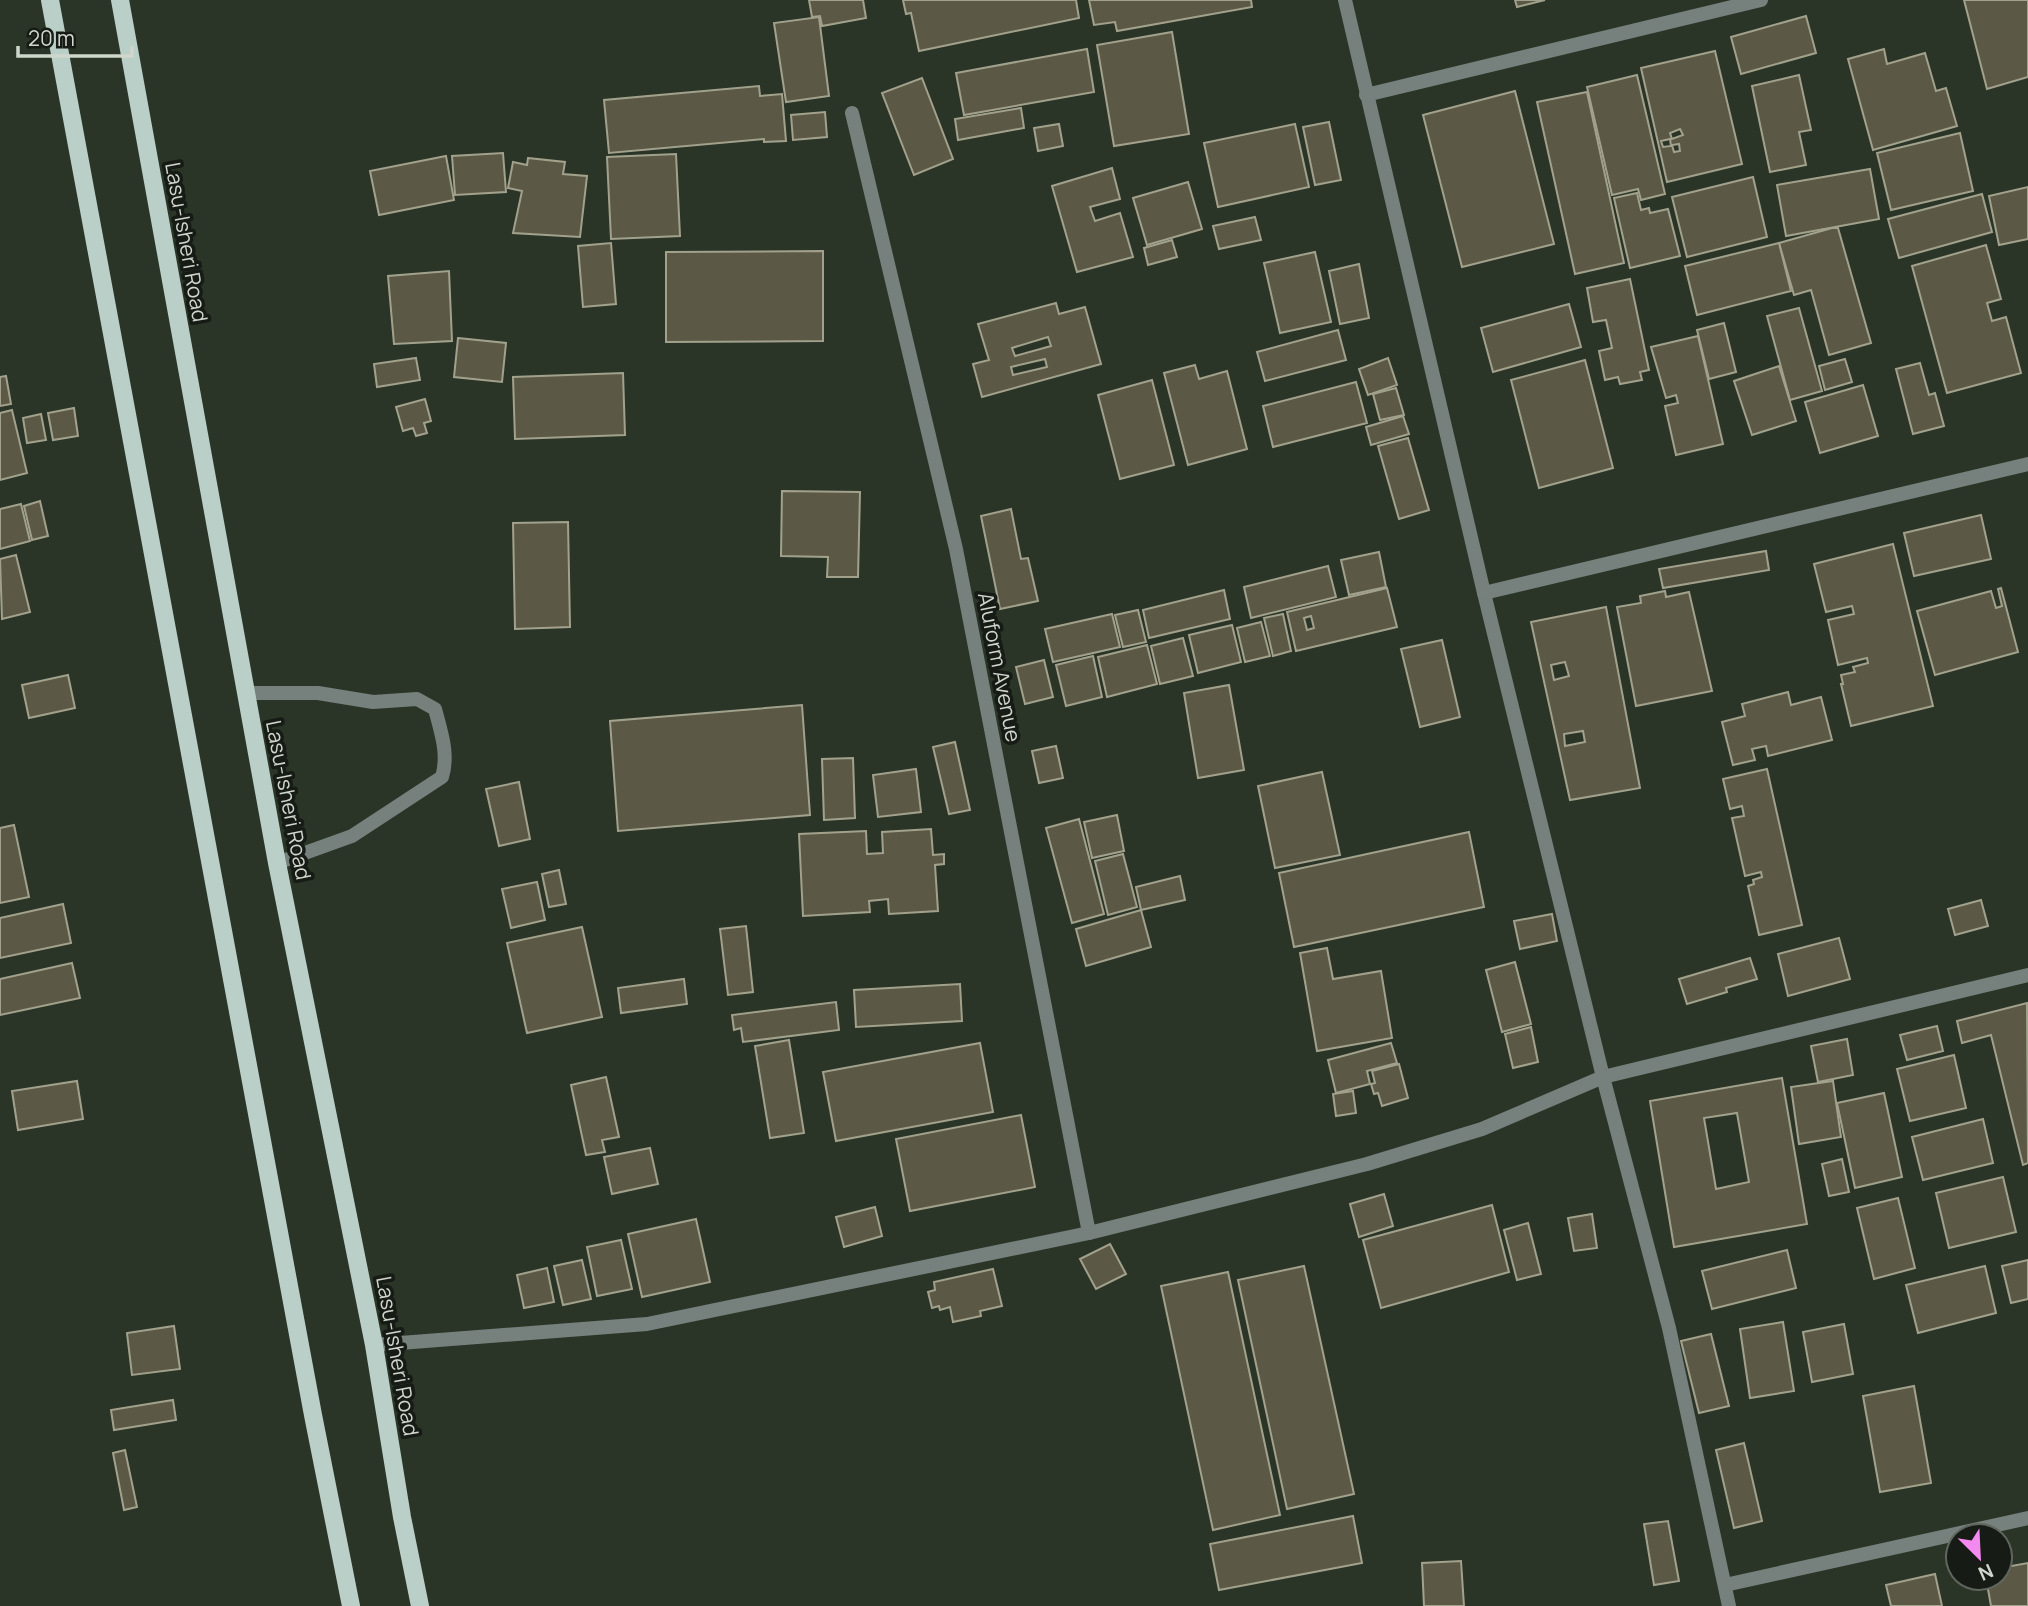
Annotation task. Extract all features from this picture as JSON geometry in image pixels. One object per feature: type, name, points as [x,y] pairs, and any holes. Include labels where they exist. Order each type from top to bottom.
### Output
[{"type":"main road","points":[[50,0],[313,1415],[351,1606]]},
{"type":"main road","name":"Lasu-Isheri Road","points":[[120,0],[277,863],[374,1345],[402,1517],[420,1606]]},
{"type":"street","points":[[1345,0],[1484,593],[1603,1077],[1669,1328],[1729,1606]]},
{"type":"street","points":[[1366,95],[1761,0]]},
{"type":"street","name":"Aluform Avenue","points":[[852,113],[956,549],[1089,1233]]},
{"type":"street","points":[[1484,593],[2028,464]]},
{"type":"street","points":[[246,693],[318,693],[373,702],[417,699],[435,709],[442,735],[446,763],[442,777],[352,836],[277,863]]},
{"type":"street","points":[[374,1345],[647,1324],[1089,1233],[1367,1164],[1469,1133],[1603,1077],[2028,975]]},
{"type":"street","points":[[1725,1585],[2028,1518]]},
{"type":"building","points":[[809,0],[863,0],[866,18],[822,26],[820,16],[812,17]]},
{"type":"building","points":[[903,0],[1076,0],[1079,18],[919,51],[911,13],[906,14]]},
{"type":"building","points":[[1089,0],[1251,0],[1252,7],[1117,31],[1115,22],[1094,25]]},
{"type":"building","points":[[1515,0],[1545,0],[1517,7]]},
{"type":"building","points":[[1964,0],[2028,0],[2028,77],[1987,89]]},
{"type":"building","points":[[1806,16],[1816,53],[1741,74],[1731,37]]},
{"type":"building","points":[[819,17],[829,96],[786,102],[774,23]]},
{"type":"building","points":[[1172,32],[1189,134],[1114,146],[1097,45]]},
{"type":"building","points":[[1087,49],[1094,92],[964,115],[956,73]]},
{"type":"building","points":[[1884,49],[1887,64],[1925,53],[1936,91],[1946,88],[1957,126],[1873,150],[1848,59]]},
{"type":"building","points":[[1715,51],[1742,164],[1667,182],[1641,68]],"holes":[[[1680,129],[1683,135],[1672,139],[1670,133]],[[1670,139],[1671,146],[1663,147],[1661,141]],[[1679,144],[1680,151],[1674,152],[1672,145]]]},
{"type":"building","points":[[1637,75],[1665,194],[1641,200],[1638,189],[1612,195],[1587,87]]},
{"type":"building","points":[[1799,75],[1811,130],[1799,132],[1806,165],[1770,172],[1752,86]]},
{"type":"building","points":[[922,78],[953,159],[914,175],[882,93]]},
{"type":"building","points":[[759,86],[760,96],[782,94],[786,141],[764,142],[764,139],[609,153],[604,100]]},
{"type":"building","points":[[1515,91],[1554,244],[1462,267],[1423,115]]},
{"type":"building","points":[[1587,92],[1624,263],[1575,274],[1537,102]]},
{"type":"building","points":[[1021,108],[1024,128],[958,140],[955,119]]},
{"type":"building","points":[[825,112],[827,137],[793,140],[791,115]]},
{"type":"building","points":[[1329,122],[1341,180],[1315,185],[1303,127]]},
{"type":"building","points":[[1059,124],[1063,146],[1038,151],[1034,128]]},
{"type":"building","points":[[1295,124],[1309,187],[1218,207],[1204,143]]},
{"type":"building","points":[[1960,133],[1973,191],[1891,210],[1877,153]]},
{"type":"building","points":[[503,153],[506,192],[455,195],[452,156]]},
{"type":"building","points":[[676,154],[680,236],[611,239],[607,157]]},
{"type":"building","points":[[446,156],[454,200],[379,215],[370,171]]},
{"type":"building","points":[[528,158],[565,162],[563,174],[587,176],[580,237],[513,233],[522,191],[508,188],[513,162],[527,165]]},
{"type":"building","points":[[1112,168],[1120,199],[1090,207],[1095,221],[1120,213],[1133,257],[1077,272],[1052,186]]},
{"type":"building","points":[[1870,169],[1879,219],[1786,236],[1777,185]]},
{"type":"building","points":[[1753,177],[1767,237],[1687,257],[1672,197]]},
{"type":"building","points":[[1188,182],[1202,229],[1147,245],[1133,198]]},
{"type":"building","points":[[2028,187],[2028,239],[1999,245],[1989,196]]},
{"type":"building","points":[[1637,193],[1641,210],[1649,208],[1650,213],[1668,209],[1680,256],[1630,268],[1614,198]]},
{"type":"building","points":[[1982,194],[1992,232],[1899,258],[1888,219]]},
{"type":"building","points":[[1255,217],[1261,240],[1219,249],[1213,226]]},
{"type":"building","points":[[1838,228],[1871,343],[1829,355],[1811,290],[1794,295],[1779,243]]},
{"type":"building","points":[[1172,240],[1177,257],[1148,265],[1144,248]]},
{"type":"building","points":[[611,243],[616,304],[583,307],[578,246]]},
{"type":"building","points":[[1779,243],[1791,291],[1697,315],[1685,266]]},
{"type":"building","points":[[1986,245],[2001,299],[1987,303],[1992,321],[2006,317],[2021,373],[1947,393],[1912,266]]},
{"type":"building","points":[[823,251],[823,341],[666,342],[666,252]]},
{"type":"building","points":[[1315,252],[1331,322],[1280,333],[1264,263]]},
{"type":"building","points":[[1359,264],[1369,318],[1340,324],[1329,271]]},
{"type":"building","points":[[449,271],[452,341],[394,344],[388,276]]},
{"type":"building","points":[[1630,279],[1649,370],[1640,372],[1642,380],[1620,384],[1618,377],[1605,380],[1599,351],[1612,348],[1606,320],[1593,322],[1587,288]]},
{"type":"building","points":[[1056,303],[1059,314],[1085,307],[1101,364],[982,397],[973,364],[989,360],[978,324]],"holes":[[[1048,337],[1051,346],[1015,356],[1012,348]],[[1045,359],[1047,367],[1013,375],[1011,367]]]},
{"type":"building","points":[[1569,304],[1581,347],[1493,372],[1481,328]]},
{"type":"building","points":[[1799,308],[1822,391],[1790,400],[1767,316]]},
{"type":"building","points":[[1724,323],[1736,372],[1709,379],[1697,330]]},
{"type":"building","points":[[1338,330],[1346,360],[1265,381],[1257,352]]},
{"type":"building","points":[[1698,336],[1723,444],[1676,455],[1665,406],[1678,403],[1676,395],[1666,398],[1651,347]]},
{"type":"building","points":[[458,338],[506,343],[502,382],[454,377]]},
{"type":"building","points":[[416,358],[420,380],[377,387],[374,364]]},
{"type":"building","points":[[1388,358],[1397,385],[1368,395],[1359,369]]},
{"type":"building","points":[[1845,359],[1852,382],[1825,390],[1819,366]]},
{"type":"building","points":[[1585,360],[1613,468],[1539,488],[1511,380]]},
{"type":"building","points":[[1920,363],[1929,395],[1935,393],[1944,426],[1913,434],[1896,369]]},
{"type":"building","points":[[1195,365],[1199,379],[1227,371],[1247,449],[1188,465],[1164,373]]},
{"type":"building","points":[[1779,366],[1796,421],[1752,435],[1734,381]]},
{"type":"building","points":[[623,373],[625,435],[515,439],[513,377]]},
{"type":"building","points":[[6,376],[11,404],[0,406],[0,377]]},
{"type":"building","points":[[1152,380],[1174,465],[1120,479],[1098,395]]},
{"type":"building","points":[[1356,382],[1367,423],[1273,447],[1263,406]]},
{"type":"building","points":[[1863,385],[1878,436],[1820,453],[1805,402]]},
{"type":"building","points":[[1396,388],[1404,415],[1380,420],[1373,394]]},
{"type":"building","points":[[425,399],[431,421],[424,423],[427,433],[416,436],[413,428],[403,431],[396,407]]},
{"type":"building","points":[[74,408],[78,436],[53,440],[48,413]]},
{"type":"building","points":[[12,410],[27,473],[0,480],[0,413]]},
{"type":"building","points":[[41,414],[46,440],[27,443],[23,418]]},
{"type":"building","points":[[1403,416],[1409,434],[1371,445],[1366,427]]},
{"type":"building","points":[[1408,438],[1429,510],[1399,519],[1378,446]]},
{"type":"building","points":[[782,491],[860,492],[858,577],[827,577],[828,557],[781,556]]},
{"type":"building","points":[[40,501],[48,536],[32,540],[24,506]]},
{"type":"building","points":[[21,504],[30,541],[0,549],[0,509]]},
{"type":"building","points":[[1011,509],[1021,559],[1028,558],[1038,601],[1000,609],[981,516]]},
{"type":"building","points":[[1981,515],[1991,559],[1914,576],[1904,533]]},
{"type":"building","points":[[568,522],[570,627],[515,629],[513,523]]},
{"type":"building","points":[[1893,544],[1933,706],[1851,726],[1841,675],[1855,672],[1853,667],[1868,663],[1867,658],[1838,665],[1828,620],[1854,614],[1852,606],[1826,612],[1814,564]]},
{"type":"building","points":[[1766,551],[1769,570],[1663,588],[1659,569]]},
{"type":"building","points":[[1379,552],[1386,587],[1349,595],[1341,560]]},
{"type":"building","points":[[16,555],[30,612],[2,619],[0,559]]},
{"type":"building","points":[[1328,566],[1336,597],[1251,618],[1244,587]]},
{"type":"building","points":[[1387,588],[1397,627],[1296,651],[1287,612]],"holes":[[[1311,616],[1314,628],[1307,630],[1304,618]]]},
{"type":"building","points":[[2001,588],[2018,652],[1935,675],[1917,611],[1991,591],[1996,608],[2002,606],[1998,589]]},
{"type":"building","points":[[1224,590],[1230,619],[1149,638],[1143,610]]},
{"type":"building","points":[[1665,591],[1666,597],[1689,592],[1712,691],[1636,706],[1617,607],[1641,603],[1640,596]]},
{"type":"building","points":[[1606,607],[1640,788],[1570,800],[1531,622]],"holes":[[[1565,662],[1569,676],[1554,680],[1551,665]],[[1583,731],[1585,742],[1565,746],[1564,734]]]},
{"type":"building","points":[[1138,610],[1146,642],[1123,647],[1115,615]]},
{"type":"building","points":[[1112,614],[1120,647],[1053,662],[1045,629]]},
{"type":"building","points":[[1283,614],[1291,651],[1273,656],[1264,618]]},
{"type":"building","points":[[1261,622],[1270,656],[1245,662],[1237,628]]},
{"type":"building","points":[[1232,625],[1241,662],[1198,673],[1189,635]]},
{"type":"building","points":[[1183,638],[1193,676],[1160,684],[1151,646]]},
{"type":"building","points":[[1442,640],[1460,717],[1420,727],[1401,649]]},
{"type":"building","points":[[1147,645],[1157,684],[1107,697],[1098,657]]},
{"type":"building","points":[[1093,656],[1102,697],[1066,706],[1056,665]]},
{"type":"building","points":[[1044,660],[1053,697],[1025,704],[1016,667]]},
{"type":"building","points":[[68,675],[75,708],[29,718],[22,685]]},
{"type":"building","points":[[1229,685],[1244,770],[1198,778],[1184,693]]},
{"type":"building","points":[[1788,692],[1791,705],[1821,697],[1832,740],[1768,756],[1766,746],[1752,749],[1755,760],[1733,765],[1722,722],[1745,716],[1742,704]]},
{"type":"building","points":[[802,705],[810,815],[618,831],[610,721]]},
{"type":"building","points":[[955,742],[970,810],[949,814],[933,747]]},
{"type":"building","points":[[1056,746],[1063,778],[1039,783],[1032,751]]},
{"type":"building","points":[[853,758],[855,818],[824,820],[822,759]]},
{"type":"building","points":[[916,769],[921,812],[878,817],[873,775]]},
{"type":"building","points":[[1767,769],[1802,925],[1759,935],[1748,886],[1754,884],[1753,880],[1762,877],[1761,872],[1745,876],[1732,818],[1744,816],[1742,806],[1730,809],[1723,779]]},
{"type":"building","points":[[1322,772],[1340,855],[1275,868],[1258,786]]},
{"type":"building","points":[[519,782],[530,839],[499,846],[486,789]]},
{"type":"building","points":[[1117,815],[1124,851],[1092,858],[1084,822]]},
{"type":"building","points":[[1079,819],[1104,914],[1072,923],[1046,828]]},
{"type":"building","points":[[14,825],[29,897],[0,903],[0,828]]},
{"type":"building","points":[[931,829],[933,855],[944,854],[944,864],[935,865],[938,911],[889,914],[888,899],[869,901],[870,912],[803,916],[799,834],[866,831],[867,854],[883,853],[882,832]]},
{"type":"building","points":[[1469,832],[1484,907],[1294,947],[1279,873]]},
{"type":"building","points":[[1123,854],[1137,907],[1108,915],[1095,861]]},
{"type":"building","points":[[559,870],[566,904],[549,907],[542,874]]},
{"type":"building","points":[[1180,876],[1185,900],[1141,910],[1136,887]]},
{"type":"building","points":[[537,882],[545,920],[511,928],[502,889]]},
{"type":"building","points":[[1981,900],[1988,926],[1955,935],[1948,909]]},
{"type":"building","points":[[63,904],[71,943],[0,958],[0,918]]},
{"type":"building","points":[[1141,910],[1151,947],[1086,966],[1076,929]]},
{"type":"building","points":[[1552,914],[1557,941],[1520,949],[1514,921]]},
{"type":"building","points":[[746,926],[753,992],[728,995],[720,929]]},
{"type":"building","points":[[582,927],[602,1017],[527,1033],[507,943]]},
{"type":"building","points":[[1839,938],[1850,979],[1788,996],[1778,954]]},
{"type":"building","points":[[1327,948],[1333,979],[1381,971],[1392,1038],[1317,1051],[1300,953]]},
{"type":"building","points":[[1750,958],[1757,979],[1726,988],[1727,992],[1687,1004],[1679,979]]},
{"type":"building","points":[[1515,962],[1531,1024],[1502,1032],[1486,970]]},
{"type":"building","points":[[72,963],[80,998],[0,1015],[0,979]]},
{"type":"building","points":[[684,979],[687,1004],[621,1013],[618,988]]},
{"type":"building","points":[[960,984],[962,1021],[856,1027],[854,990]]},
{"type":"building","points":[[836,1002],[839,1030],[743,1042],[741,1028],[734,1030],[732,1015]]},
{"type":"building","points":[[2027,1003],[2028,1163],[2023,1165],[1991,1035],[1962,1043],[1957,1021]]},
{"type":"building","points":[[1937,1026],[1943,1051],[1907,1060],[1900,1035]]},
{"type":"building","points":[[1531,1027],[1538,1062],[1513,1068],[1505,1034]]},
{"type":"building","points":[[1847,1039],[1853,1075],[1818,1082],[1811,1046]]},
{"type":"building","points":[[789,1040],[804,1133],[770,1138],[755,1046]]},
{"type":"building","points":[[980,1043],[993,1112],[836,1141],[823,1072]]},
{"type":"building","points":[[1391,1043],[1397,1063],[1367,1071],[1370,1084],[1336,1093],[1328,1060]]},
{"type":"building","points":[[1954,1055],[1966,1108],[1910,1121],[1897,1069]]},
{"type":"building","points":[[1399,1064],[1408,1098],[1382,1106],[1378,1093],[1374,1094],[1371,1084],[1375,1083],[1372,1071]]},
{"type":"building","points":[[606,1077],[619,1137],[602,1140],[605,1152],[586,1155],[571,1085]]},
{"type":"building","points":[[1782,1078],[1807,1224],[1674,1247],[1650,1101]],"holes":[[[1737,1113],[1749,1182],[1716,1189],[1704,1118]]]},
{"type":"building","points":[[77,1081],[83,1119],[18,1130],[12,1091]]},
{"type":"building","points":[[1833,1081],[1841,1137],[1799,1144],[1791,1087]]},
{"type":"building","points":[[1353,1091],[1356,1113],[1336,1116],[1333,1094]]},
{"type":"building","points":[[1884,1093],[1902,1177],[1855,1188],[1837,1103]]},
{"type":"building","points":[[1021,1115],[1035,1187],[910,1211],[896,1139]]},
{"type":"building","points":[[1983,1119],[1993,1163],[1923,1180],[1912,1137]]},
{"type":"building","points":[[650,1148],[658,1184],[612,1194],[604,1157]]},
{"type":"building","points":[[1842,1159],[1849,1192],[1829,1196],[1822,1164]]},
{"type":"building","points":[[2003,1177],[2016,1232],[1949,1248],[1936,1193]]},
{"type":"building","points":[[1384,1194],[1393,1226],[1359,1237],[1350,1204]]},
{"type":"building","points":[[1898,1198],[1915,1268],[1874,1279],[1857,1208]]},
{"type":"building","points":[[1492,1205],[1509,1272],[1381,1308],[1363,1240]]},
{"type":"building","points":[[875,1207],[882,1236],[844,1247],[836,1217]]},
{"type":"building","points":[[1592,1214],[1597,1248],[1574,1251],[1568,1218]]},
{"type":"building","points":[[696,1219],[710,1282],[642,1297],[628,1234]]},
{"type":"building","points":[[1528,1223],[1541,1274],[1517,1280],[1504,1230]]},
{"type":"building","points":[[621,1240],[632,1289],[597,1296],[587,1247]]},
{"type":"building","points":[[1110,1244],[1126,1274],[1096,1289],[1080,1259]]},
{"type":"building","points":[[1787,1250],[1796,1288],[1712,1309],[1702,1271]]},
{"type":"building","points":[[582,1260],[591,1299],[563,1305],[554,1266]]},
{"type":"building","points":[[2028,1260],[2028,1299],[2011,1303],[2002,1266]]},
{"type":"building","points":[[1304,1266],[1354,1494],[1287,1509],[1238,1280]]},
{"type":"building","points":[[1985,1266],[1996,1313],[1918,1333],[1906,1285]]},
{"type":"building","points":[[547,1268],[554,1302],[524,1308],[517,1275]]},
{"type":"building","points":[[993,1269],[1002,1306],[980,1311],[981,1316],[953,1322],[950,1307],[940,1310],[939,1306],[932,1308],[928,1292],[935,1290],[934,1282]]},
{"type":"building","points":[[1228,1272],[1280,1515],[1213,1530],[1161,1286]]},
{"type":"building","points":[[1783,1322],[1794,1391],[1750,1398],[1740,1329]]},
{"type":"building","points":[[1844,1324],[1853,1374],[1812,1382],[1803,1332]]},
{"type":"building","points":[[174,1326],[180,1369],[132,1375],[127,1333]]},
{"type":"building","points":[[1711,1334],[1729,1406],[1699,1413],[1681,1341]]},
{"type":"building","points":[[1914,1386],[1931,1483],[1880,1492],[1863,1396]]},
{"type":"building","points":[[173,1400],[176,1420],[114,1430],[111,1410]]},
{"type":"building","points":[[1744,1443],[1762,1521],[1734,1528],[1716,1450]]},
{"type":"building","points":[[125,1450],[137,1507],[124,1510],[113,1453]]},
{"type":"building","points":[[1353,1516],[1362,1563],[1219,1590],[1210,1544]]},
{"type":"building","points":[[1668,1521],[1679,1581],[1654,1585],[1644,1524]]},
{"type":"building","points":[[1461,1561],[1464,1606],[1424,1606],[1422,1563]]},
{"type":"building","points":[[2028,1563],[2028,1606],[1991,1606],[1988,1592],[2014,1592],[2014,1566]]},
{"type":"building","points":[[1935,1574],[1942,1606],[1891,1606],[1886,1585]]}]
